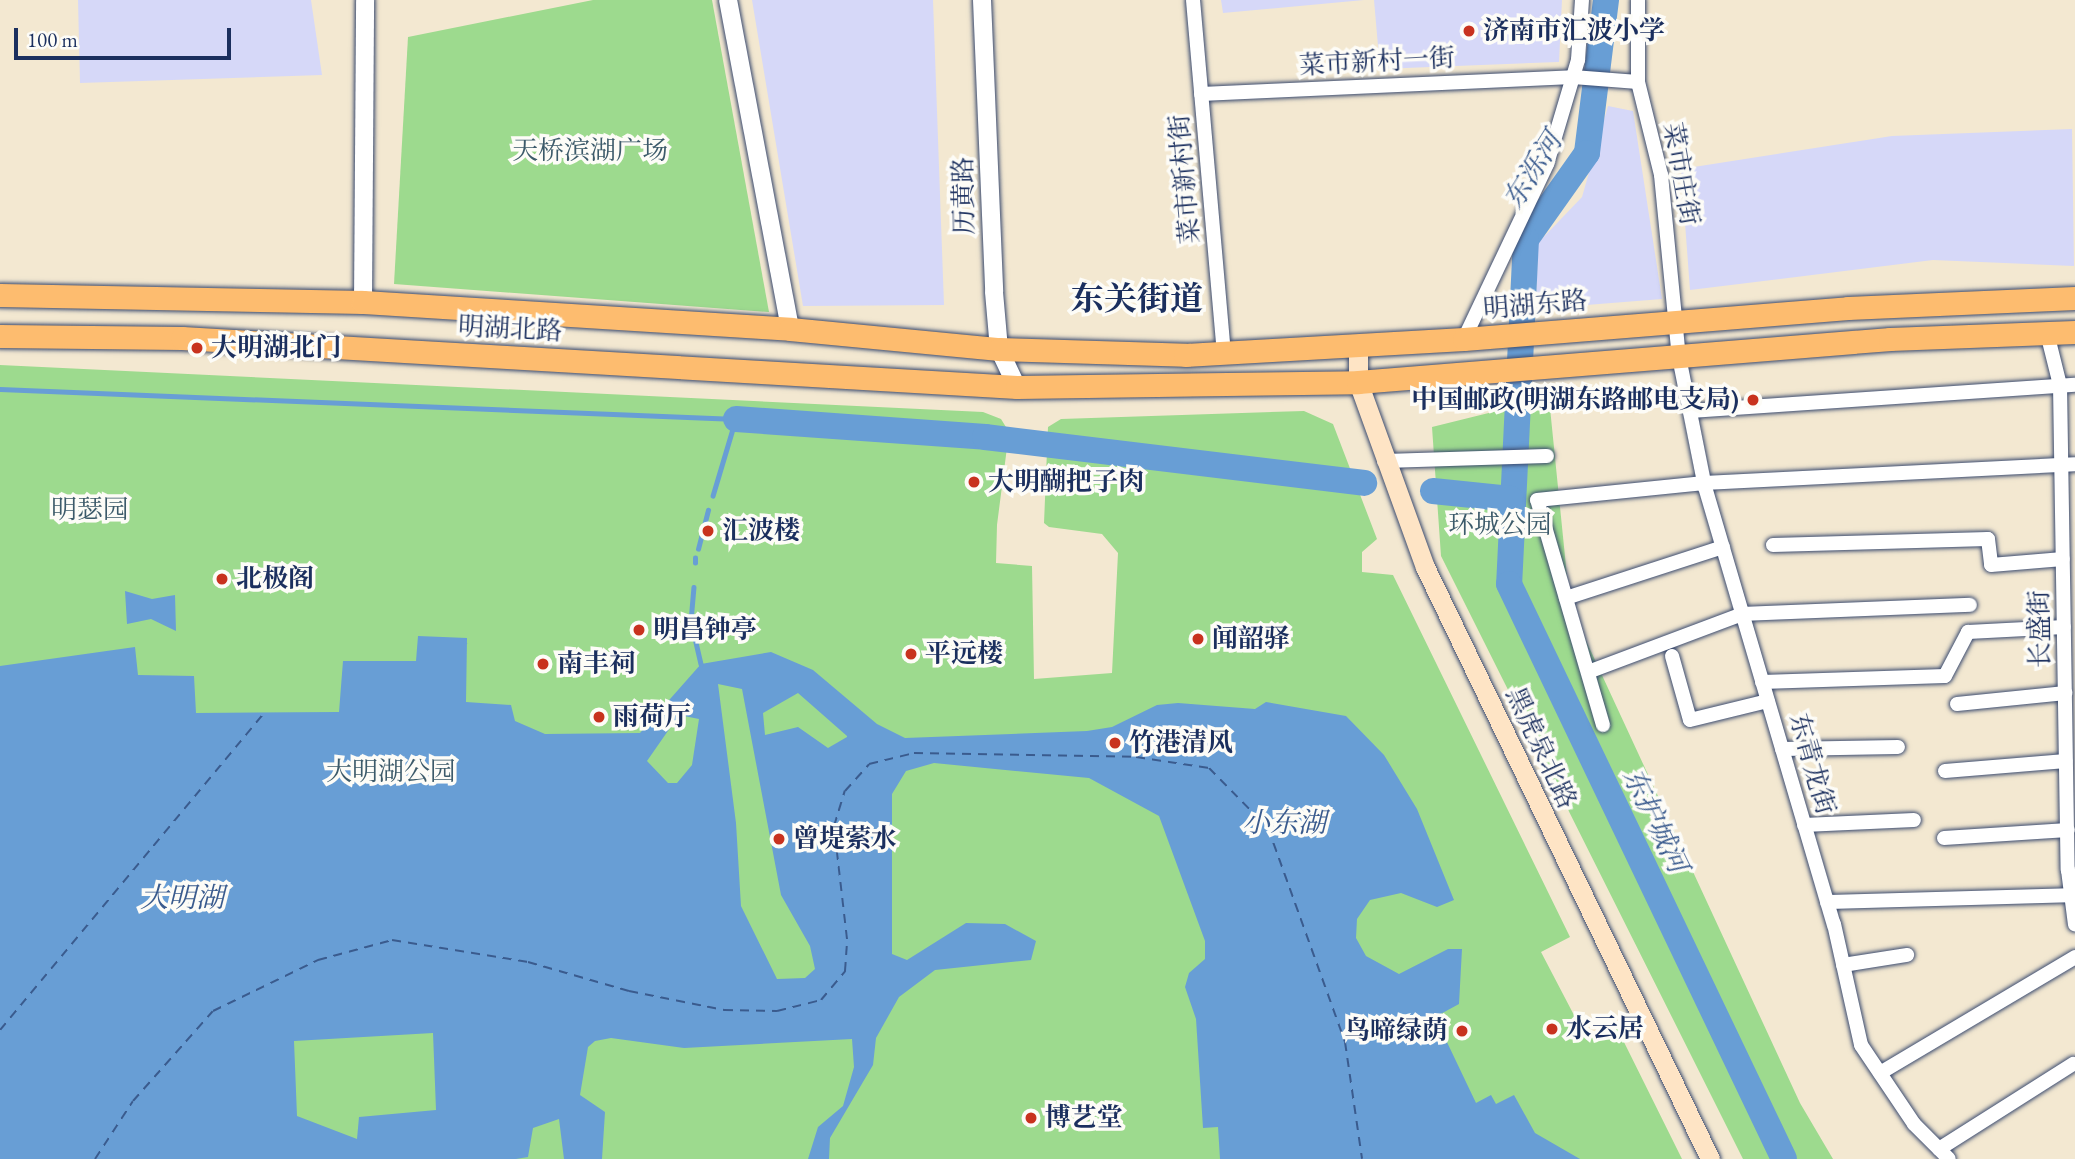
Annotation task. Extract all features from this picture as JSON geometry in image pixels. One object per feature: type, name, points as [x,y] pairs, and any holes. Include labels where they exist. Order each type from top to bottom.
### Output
[{"type":"main road","name":"明湖北路","points":[[0,295],[363,302],[790,329],[999,349]]},
{"type":"main road","name":"明湖东路","points":[[999,349],[1224,354],[1676,322],[2075,298]]},
{"type":"main road","points":[[1017,387],[1358,382],[1577,362],[2075,332]]},
{"type":"main road","name":"明湖北路","points":[[0,336],[183,338],[1017,387]]},
{"type":"main road","name":"黑虎泉北路","points":[[1359,346],[1358,382],[1384,461],[1425,567],[1710,1159]]},
{"type":"street","points":[[363,302],[365,0]]},
{"type":"street","points":[[728,0],[790,329]]},
{"type":"street","name":"历黄路","points":[[982,0],[999,349],[1017,387]]},
{"type":"street","name":"菜市新村街","points":[[1193,0],[1224,354]]},
{"type":"street","points":[[1465,339],[1547,164],[1577,78],[1582,0]]},
{"type":"street","name":"菜市庄街","points":[[1638,0],[1631,82],[1661,176],[1679,357]]},
{"type":"street","name":"菜市新村一街","points":[[1201,94],[1577,78],[1631,82]]},
{"type":"street","name":"长盛街","points":[[2047,333],[2060,385],[2068,465],[2063,559],[2068,620],[2071,735],[2067,761],[2068,830],[2075,925]]},
{"type":"street","name":"东青龙街","points":[[1679,357],[1704,483],[1827,902],[1861,1045],[1914,1124],[1944,1154]]},
{"type":"street","points":[[1690,411],[2075,385]]},
{"type":"street","points":[[1384,461],[1547,456]]},
{"type":"street","points":[[1604,726],[1537,500],[1704,483],[2068,465]]},
{"type":"street","points":[[1773,545],[1988,539],[1991,565],[2063,559]]},
{"type":"street","points":[[1566,598],[1723,547]]},
{"type":"street","points":[[1588,672],[1742,614],[1970,605]]},
{"type":"street","points":[[1762,682],[1945,676],[1968,632],[2068,620]]},
{"type":"street","points":[[1672,656],[1690,720],[1768,701]]},
{"type":"street","points":[[1957,704],[2068,687]]},
{"type":"street","points":[[1782,749],[1898,747]]},
{"type":"street","points":[[1945,771],[2067,761]]},
{"type":"street","points":[[1804,825],[1913,820]]},
{"type":"street","points":[[1944,838],[2068,830]]},
{"type":"street","points":[[1827,902],[2071,895]]},
{"type":"street","points":[[1843,965],[1907,955]]},
{"type":"street","points":[[1880,1073],[2075,957]]},
{"type":"street","points":[[1944,1154],[2073,1064]]},
{"type":"shaded area","points":[[78,0],[311,0],[322,75],[80,83]]},
{"type":"shaded area","points":[[752,0],[933,0],[944,305],[803,306]]},
{"type":"shaded area","points":[[1221,0],[1364,0],[1223,13]]},
{"type":"shaded area","name":"济南市汇波小学","points":[[1374,0],[1562,0],[1559,62],[1380,69]]},
{"type":"shaded area","points":[[1608,106],[1633,111],[1662,299],[1536,309],[1538,243],[1582,197]]},
{"type":"shaded area","points":[[2072,129],[2074,266],[1933,260],[1690,290],[1681,169],[1892,136]]},
{"type":"green space","name":"天桥滨湖广场","points":[[593,0],[712,0],[769,312],[394,284],[408,37]]},
{"type":"green space","name":"大明湖公园","points":[[0,365],[983,412],[1001,419],[1009,432],[997,525],[996,563],[1032,566],[1034,679],[1112,673],[1118,553],[1102,534],[1049,527],[1044,523],[1048,427],[1061,419],[1304,411],[1333,424],[1377,539],[1362,552],[1362,572],[1393,575],[1570,937],[1541,952],[1587,1040],[1617,1028],[1682,1159],[0,1159]]},
{"type":"green space","name":"环城公园","points":[[1549,398],[1570,606],[1800,1103],[1833,1159],[1743,1159],[1441,556],[1432,427]]},
{"type":"water","points":[[125,591],[152,599],[175,595],[176,631],[151,619],[127,624]]},
{"type":"water","name":"大明湖","points":[[418,636],[467,638],[466,702],[511,705],[515,721],[545,734],[640,733],[701,664],[771,652],[813,670],[877,724],[905,738],[1087,731],[1112,727],[1157,705],[1178,703],[1255,709],[1266,702],[1346,716],[1384,755],[1417,809],[1454,900],[1437,907],[1401,893],[1370,900],[1357,919],[1356,938],[1366,956],[1399,974],[1448,949],[1462,949],[1459,1004],[1435,1017],[1476,1103],[1491,1095],[1496,1104],[1514,1095],[1535,1133],[1580,1159],[1220,1159],[1218,1127],[1203,1128],[1196,1019],[1185,987],[1189,973],[1205,959],[1205,941],[1159,816],[1089,778],[934,763],[906,771],[892,794],[892,954],[907,960],[966,923],[1005,924],[1036,941],[1031,960],[935,970],[899,997],[876,1038],[873,1065],[830,1138],[829,1159],[808,1159],[818,1127],[843,1106],[854,1067],[852,1039],[684,1048],[611,1038],[595,1041],[588,1047],[580,1095],[605,1112],[602,1159],[564,1159],[559,1119],[533,1128],[528,1157],[516,1159],[0,1159],[0,666],[135,647],[138,675],[194,676],[196,713],[339,712],[343,661],[416,661]],"holes":[[[718,684],[742,689],[781,895],[810,946],[815,969],[805,978],[777,979],[741,906],[736,823]],[[798,693],[847,737],[828,748],[798,727],[765,735],[763,713]],[[679,715],[699,719],[692,765],[677,783],[668,783],[647,761]],[[433,1033],[436,1110],[359,1117],[357,1139],[297,1116],[294,1041]]]},
{"type":"waterway","name":"东护城河","points":[[1606,0],[1587,153],[1526,239],[1509,584],[1784,1159]]},
{"type":"waterway","points":[[0,389],[736,419],[713,496]]},
{"type":"waterway","points":[[736,419],[985,437],[1364,483]]},
{"type":"waterway","points":[[1433,491],[1511,499]]},
{"type":"waterway","points":[[698,549],[708,510]]},
{"type":"waterway","points":[[695,558],[695,563]]},
{"type":"waterway","points":[[694,587],[691,621],[701,664]]},
{"type":"ferry route","points":[[0,1030],[265,712]]},
{"type":"ferry route","points":[[95,1159],[133,1101],[213,1011],[318,960],[392,940],[528,962],[629,991],[724,1010],[777,1011],[821,1000],[845,971],[847,939],[834,826],[845,791],[869,764],[914,753],[1136,757],[1209,768],[1268,828],[1345,1042],[1362,1159]]},
{"type":"place","name":"济南市汇波小学","points":[[1469,31]]},
{"type":"place","name":"大明湖北门","points":[[197,348]]},
{"type":"place","name":"中国邮政(明湖东路邮电支局)","points":[[1753,400]]},
{"type":"place","name":"大明醐把子肉","points":[[974,482]]},
{"type":"place","name":"汇波楼","points":[[708,531]]},
{"type":"place","name":"北极阁","points":[[222,579]]},
{"type":"place","name":"明昌钟亭","points":[[639,630]]},
{"type":"place","name":"闻韶驿","points":[[1198,639]]},
{"type":"place","name":"平远楼","points":[[911,654]]},
{"type":"place","name":"南丰祠","points":[[543,664]]},
{"type":"place","name":"雨荷厅","points":[[599,717]]},
{"type":"place","name":"竹港清风","points":[[1115,743]]},
{"type":"place","name":"曾堤萦水","points":[[779,839]]},
{"type":"place","name":"水云居","points":[[1552,1029]]},
{"type":"place","name":"鸟啼绿荫","points":[[1462,1031]]},
{"type":"place","name":"博艺堂","points":[[1031,1118]]},
{"type":"district","name":"东关街道","points":[[1137,299]]},
{"type":"water label","name":"东泺河","points":[[1532,170]]},
{"type":"water label","name":"小东湖","points":[[1284,822]]},
{"type":"park label","name":"明瑟园","points":[[90,510]]}]
